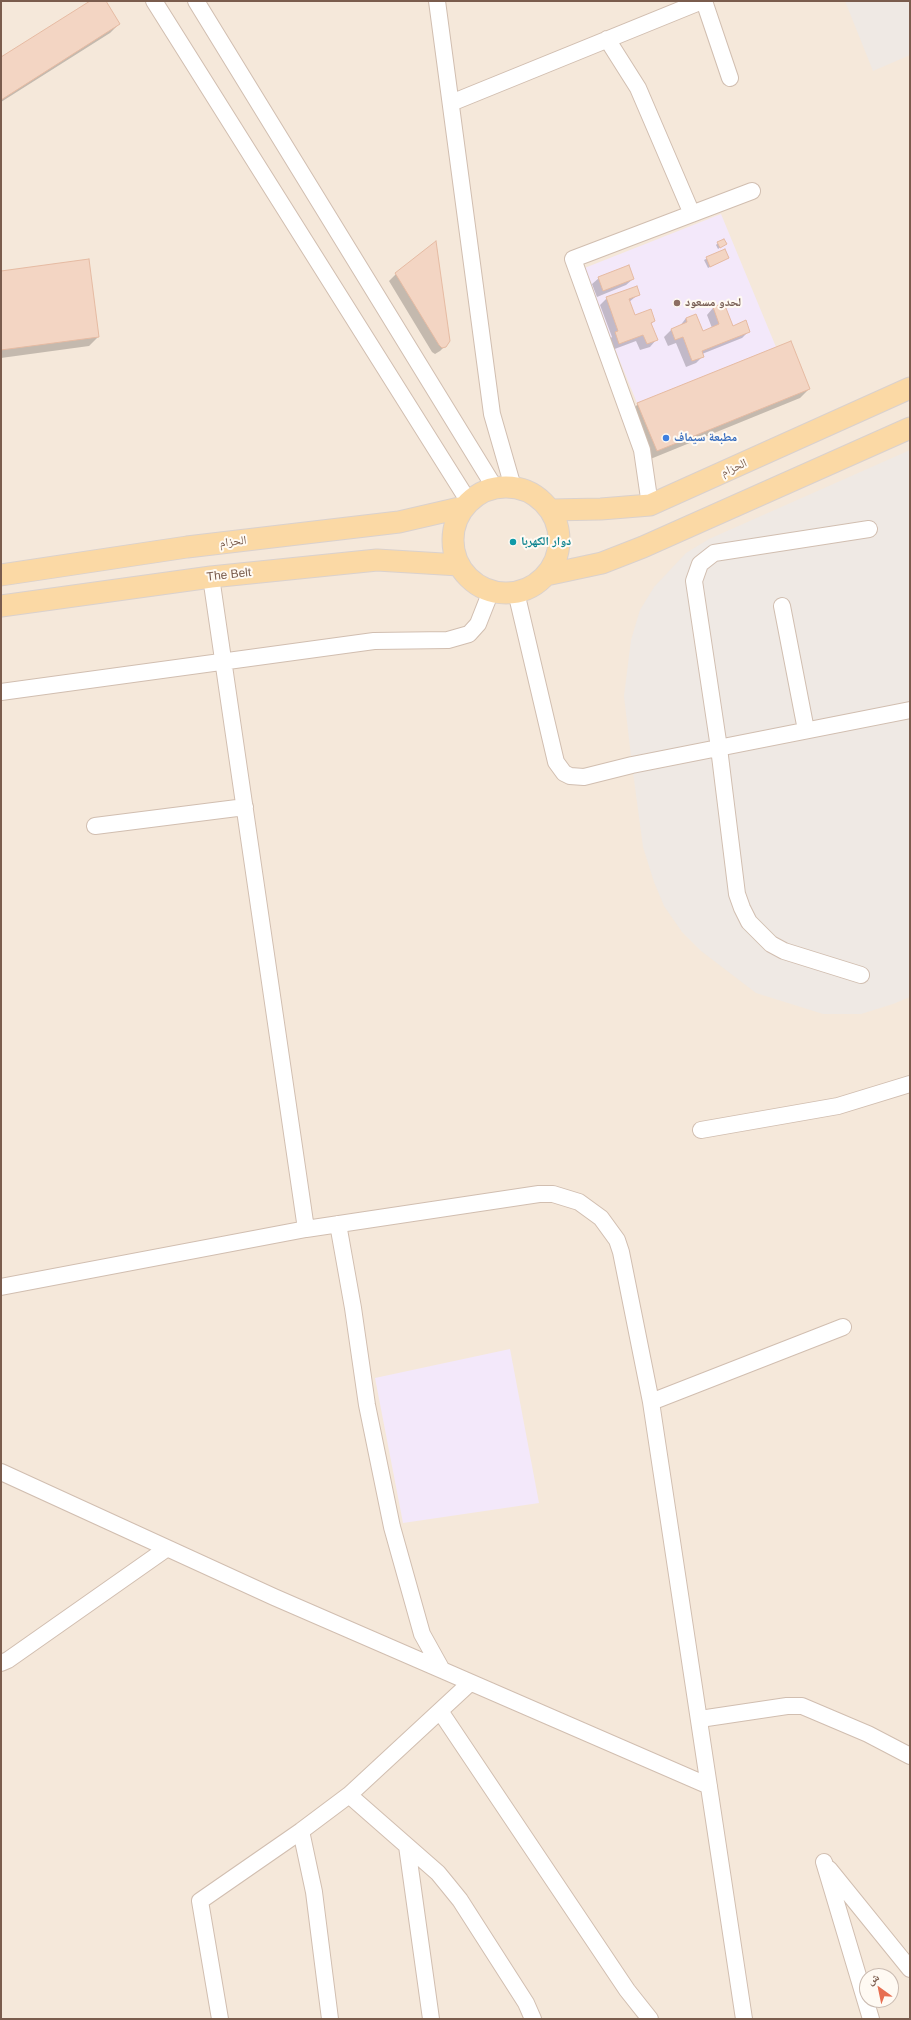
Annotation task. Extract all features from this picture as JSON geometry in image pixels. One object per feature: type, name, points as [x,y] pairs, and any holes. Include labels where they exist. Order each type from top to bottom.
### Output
[{"type":"main road","name":"الحزام","points":[[550,510],[650,506],[910,388]]},
{"type":"main road","points":[[546,575],[602,563],[643,547],[910,428]]},
{"type":"main road","points":[[504,487],[534,495],[550,510],[557,526],[559,543],[555,560],[546,575],[533,586],[516,592],[491,591],[478,585],[467,576],[459,565],[454,550],[453,535],[457,520],[466,505],[481,493],[504,487]]},
{"type":"main road","name":"الحزام","points":[[1,576],[187,547],[400,522],[466,505]]},
{"type":"main road","points":[[187,547],[201,578]]},
{"type":"main road","name":"The Belt","points":[[1,606],[201,578],[378,560],[459,565]]},
{"type":"street","points":[[154,1],[466,505]]},
{"type":"street","points":[[196,1],[336,229],[504,487]]},
{"type":"street","points":[[437,1],[492,414],[504,487]]},
{"type":"street","points":[[451,103],[703,1],[730,78]]},
{"type":"street","points":[[607,39],[638,88],[692,214]]},
{"type":"street","points":[[650,506],[642,450],[573,259],[752,191]]},
{"type":"street","points":[[861,975],[784,951],[771,944],[759,934],[749,922],[737,894],[719,748],[694,580],[700,564],[714,553],[869,529]]},
{"type":"street","points":[[201,578],[223,662],[306,1229]]},
{"type":"street","points":[[1,692],[374,642],[448,640],[459,638],[469,634],[478,624],[491,591]]},
{"type":"street","points":[[516,592],[556,762],[564,773],[577,778],[584,778],[632,765],[910,710]]},
{"type":"street","points":[[782,606],[806,730]]},
{"type":"street","points":[[95,826],[245,807]]},
{"type":"street","points":[[701,1130],[838,1106],[910,1084]]},
{"type":"street","points":[[1,1287],[306,1229],[539,1194],[553,1194],[579,1202],[601,1218],[617,1240],[622,1252],[651,1402],[700,1719],[744,2019]]},
{"type":"street","points":[[338,1224],[353,1308],[367,1405],[392,1527],[422,1634],[442,1670]]},
{"type":"street","points":[[651,1402],[842,1327]]},
{"type":"street","points":[[1,1472],[166,1549],[470,1683],[709,1786]]},
{"type":"street","points":[[1,1663],[8,1660],[166,1549]]},
{"type":"street","points":[[220,2019],[200,1901],[301,1832],[349,1795],[470,1683]]},
{"type":"street","points":[[700,1719],[787,1706],[802,1706],[868,1734],[910,1756]]},
{"type":"street","points":[[440,1711],[627,1990],[650,2019]]},
{"type":"street","points":[[349,1795],[438,1873],[460,1900],[526,2003],[533,2019]]},
{"type":"street","points":[[301,1832],[314,1892],[330,2019]]},
{"type":"street","points":[[407,1846],[431,2019]]},
{"type":"street","points":[[871,2019],[824,1862],[910,1969]]},
{"type":"shaded area","points":[[1,1],[910,1],[910,2019],[1,2019]]},
{"type":"shaded area","points":[[845,1],[910,1],[910,55],[873,71]]},
{"type":"shaded area","name":"لحدو مسعود","points":[[721,214],[776,347],[637,403],[582,269]]},
{"type":"shaded area","points":[[910,450],[910,997],[861,1014],[823,1014],[756,993],[701,951],[682,932],[664,906],[654,882],[643,847],[632,765],[624,696],[631,640],[640,610],[654,587],[686,553],[709,539]]},
{"type":"shaded area","points":[[510,1349],[539,1503],[403,1523],[375,1378]]},
{"type":"building","points":[[90,1],[106,1],[120,24],[1,100],[1,57]]},
{"type":"building","points":[[724,239],[727,244],[720,248],[717,242]]},
{"type":"building","points":[[436,241],[450,341],[446,347],[442,348],[395,273]]},
{"type":"building","points":[[725,249],[729,258],[710,267],[706,257]]},
{"type":"building","points":[[89,259],[99,337],[1,350],[1,271]]},
{"type":"building","points":[[629,265],[634,279],[603,291],[598,277]]},
{"type":"building","points":[[637,286],[640,295],[629,299],[635,315],[651,309],[655,321],[651,323],[658,340],[647,344],[643,335],[619,344],[615,332],[618,331],[606,297]]},
{"type":"building","points":[[724,303],[733,326],[746,320],[750,332],[702,351],[704,357],[692,361],[683,337],[675,340],[671,329],[687,322],[686,318],[696,314],[703,331],[719,324],[713,307]]},
{"type":"building","points":[[791,341],[810,389],[657,451],[637,403]]},
{"type":"place","name":"لحدو مسعود","points":[[677,303]]},
{"type":"place","name":"مطبعة سيماف","points":[[666,438]]},
{"type":"place","name":"دوار الكهربا","points":[[513,542]]}]
